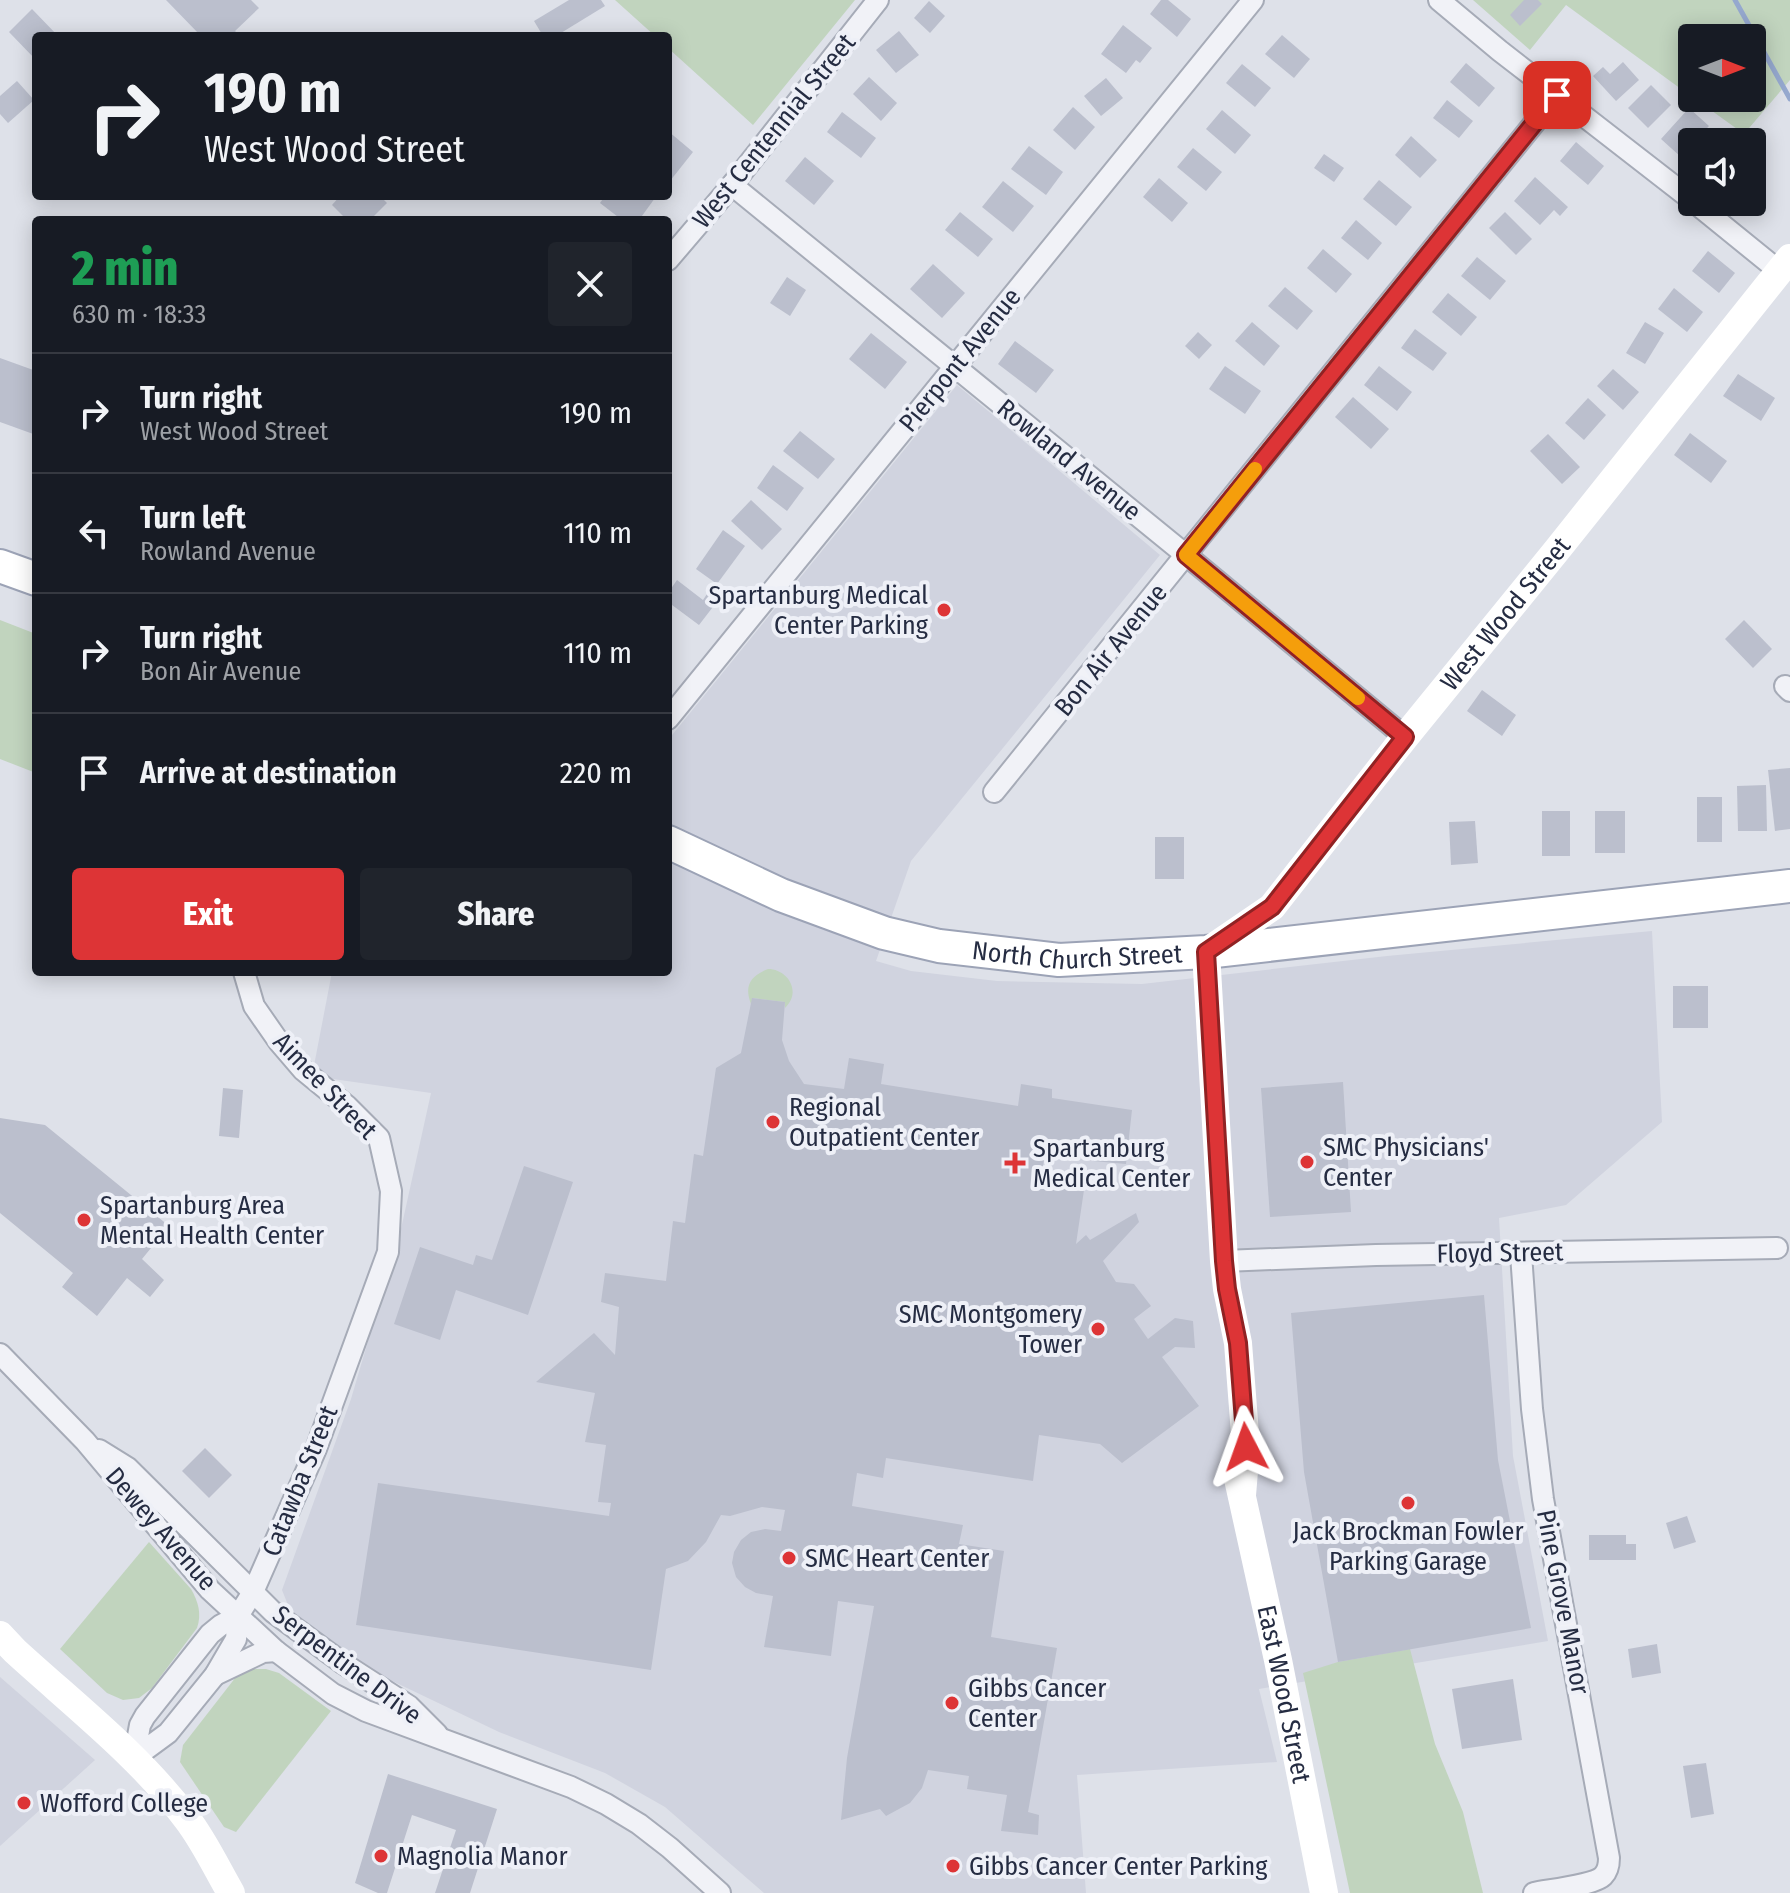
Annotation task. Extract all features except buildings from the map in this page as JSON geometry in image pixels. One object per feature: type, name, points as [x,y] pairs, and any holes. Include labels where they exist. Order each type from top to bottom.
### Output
[{"type":"main road","points":[[0,566],[32,578]]},
{"type":"main road","name":"North Church Street","points":[[672,844],[781,895],[884,933],[939,946],[1059,960],[1206,952],[1790,886]]},
{"type":"street","name":"West Centennial Street","points":[[672,255],[732,185],[878,0]]},
{"type":"street","name":"Pierpont Avenue","points":[[672,714],[1253,0]]},
{"type":"street","points":[[1439,0],[1678,189]]},
{"type":"street","name":"Bon Air Avenue","points":[[994,792],[1557,95]]},
{"type":"street","name":"Rowland Avenue","points":[[732,185],[1405,737]]},
{"type":"street","points":[[1712,216],[1742,239],[1785,264]]},
{"type":"street","name":"West Wood Street","points":[[1206,952],[1272,907],[1785,264]]},
{"type":"street","name":"East Wood Street","points":[[1206,952],[1224,1261],[1238,1343],[1246,1447],[1242,1495],[1324,1893]]},
{"type":"street","name":"Aimee Street","points":[[245,976],[254,1006],[279,1042],[303,1070],[347,1106],[379,1138],[391,1191],[388,1252],[354,1343]]},
{"type":"street","name":"Floyd Street","points":[[1224,1261],[1777,1248]]},
{"type":"street","name":"Pine Grove Manor","points":[[1521,1254],[1532,1409],[1541,1484],[1609,1858],[1609,1868],[1603,1877],[1534,1893]]},
{"type":"street","name":"Catawba Street","points":[[134,1758],[168,1733],[215,1675],[236,1639],[238,1616],[253,1592],[316,1449],[354,1343]]},
{"type":"street","name":"Dewey Avenue","points":[[0,1354],[85,1441],[194,1571],[238,1616]]},
{"type":"street","name":"Dewey Avenue","points":[[85,1441],[128,1468],[253,1592]]},
{"type":"street","name":"Serpentine Drive","points":[[253,1592],[293,1627],[409,1706],[441,1739]]},
{"type":"street","name":"Catawba Street","points":[[134,1758],[140,1725],[145,1716],[210,1634],[238,1616]]},
{"type":"street","name":"Serpentine Drive","points":[[238,1616],[276,1651],[333,1694],[366,1711],[571,1787],[606,1804],[639,1824],[720,1893]]},
{"type":"street","points":[[0,1635],[134,1758],[164,1790],[189,1821],[231,1893]]},
{"type":"street","name":"Catawba Street","points":[[215,1675],[263,1652],[276,1651]]},
{"type":"shaded area","name":"Spartanburg Medical Center","points":[[957,385],[1160,555],[911,861],[876,961],[911,971],[997,981],[1142,984],[1387,956],[1652,931],[1662,1122],[1566,1205],[1499,1218],[1513,1456],[1548,1641],[1259,1689],[1277,1762],[1077,1775],[1086,1893],[764,1893],[665,1807],[605,1773],[499,1732],[363,1667],[292,1615],[282,1590],[351,1399],[401,1229],[431,1093],[312,1076],[331,976],[672,976],[672,735]]},
{"type":"shaded area","name":"Wofford College","points":[[0,1677],[95,1760],[0,1846]]},
{"type":"green space","points":[[615,0],[855,0],[753,125],[672,52],[672,32],[651,32]]},
{"type":"green space","points":[[1473,0],[1790,0],[1790,80],[1766,108],[1766,24],[1678,24],[1678,87],[1566,5],[1530,50]]},
{"type":"green space","points":[[1713,112],[1763,112],[1749,128],[1736,128]]},
{"type":"green space","points":[[0,620],[32,632],[32,771],[0,759]]},
{"type":"green space","points":[[768,969],[781,973],[790,982],[792,995],[785,1008],[785,1002],[753,998],[751,1004],[748,992],[750,982]]},
{"type":"green space","points":[[149,1542],[191,1589],[196,1598],[199,1618],[197,1628],[152,1688],[139,1698],[123,1700],[107,1693],[60,1649]]},
{"type":"green space","points":[[1410,1649],[1435,1744],[1463,1812],[1483,1893],[1350,1893],[1303,1673],[1338,1662]]},
{"type":"green space","points":[[250,1669],[279,1673],[331,1711],[236,1832],[224,1827],[180,1762],[183,1745],[239,1673]]},
{"type":"waterway","points":[[1735,0],[1790,99]]},
{"type":"slow traffic","points":[[1255,469],[1186,555],[1358,698]]},
{"type":"place","name":"Spartanburg Medical Center Parking","points":[[944,610]]},
{"type":"place","name":"Regional Outpatient Center","points":[[773,1122]]},
{"type":"place","name":"SMC Physicians' Center","points":[[1307,1162]]},
{"type":"place","name":"Spartanburg Medical Center","points":[[1015,1163]]},
{"type":"place","name":"Spartanburg Area Mental Health Center","points":[[84,1220]]},
{"type":"place","name":"SMC Montgomery Tower","points":[[1098,1329]]},
{"type":"place","name":"Jack Brockman Fowler Parking Garage","points":[[1408,1503]]},
{"type":"place","name":"SMC Heart Center","points":[[789,1558]]},
{"type":"place","name":"Gibbs Cancer Center","points":[[952,1703]]},
{"type":"place","name":"Wofford College","points":[[24,1803]]},
{"type":"place","name":"Magnolia Manor","points":[[381,1856]]},
{"type":"place","name":"Gibbs Cancer Center Parking","points":[[953,1866]]},
{"type":"route","points":[[1246,1447],[1238,1343],[1224,1261],[1206,952],[1272,907],[1405,737],[1186,555],[1557,95]]}]
